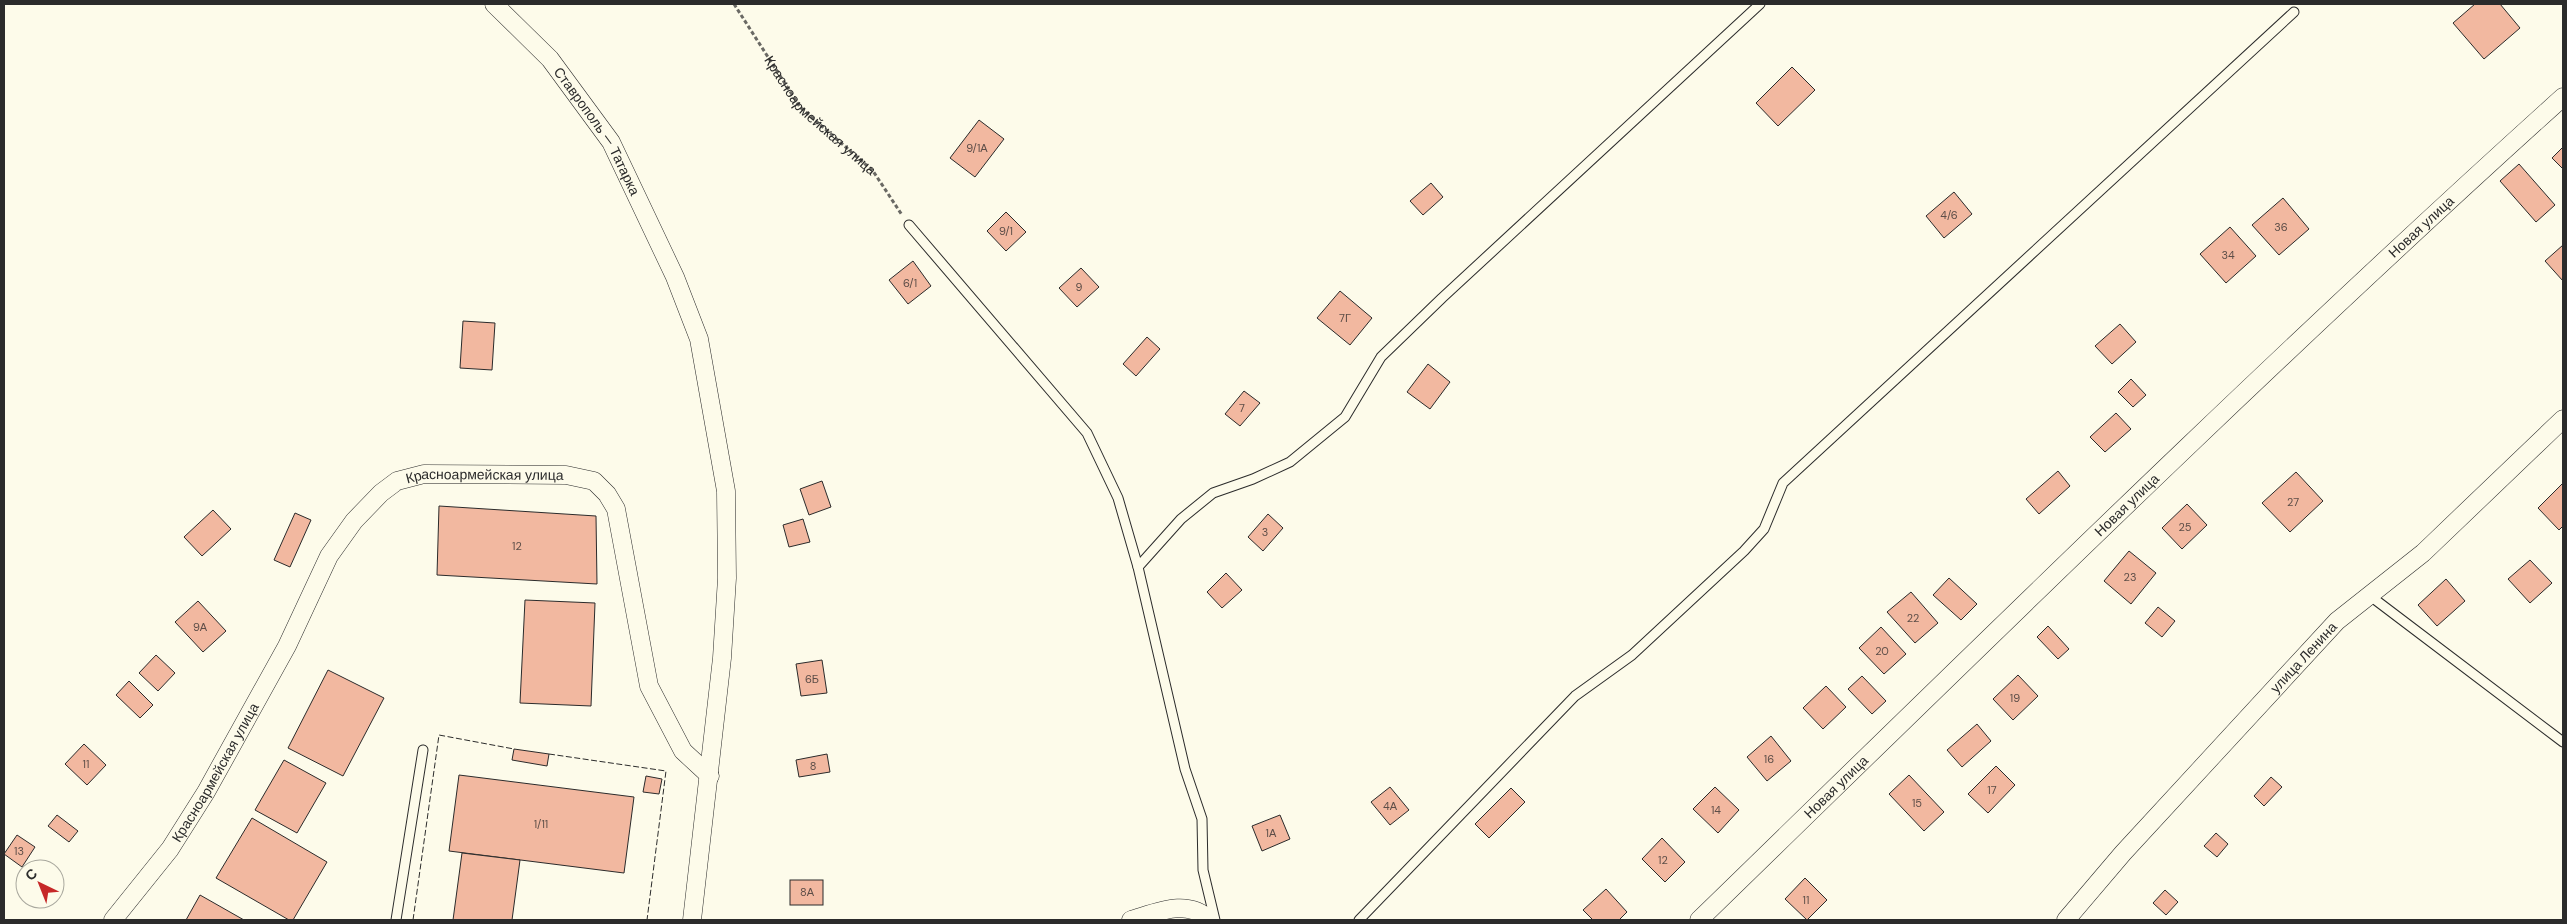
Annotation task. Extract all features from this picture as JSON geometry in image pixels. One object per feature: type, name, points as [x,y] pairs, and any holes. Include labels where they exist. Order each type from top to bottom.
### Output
[{"type":"street","name":"Ставрополь — Татарка","points":[[494,4],[550,59],[611,142],[675,277],[699,339],[726,491],[728,578],[710,776],[692,920]]},
{"type":"street","name":"Новая улица","points":[[1699,920],[2121,511],[2466,185],[2563,97]]},
{"type":"street","name":"улица Ленина","points":[[2066,920],[2123,853],[2337,621],[2424,553],[2563,419]]},
{"type":"street","name":"Красноармейская улица","points":[[113,920],[170,849],[206,792],[287,646],[329,556],[354,522],[381,494],[397,481],[424,474],[566,475],[594,481],[607,494],[616,509],[648,686],[682,751],[710,776]]},
{"type":"street","points":[[1131,920],[1165,910],[1188,907],[1204,914],[1210,920]]},
{"type":"lane","points":[[1138,567],[1181,520],[1213,493],[1253,479],[1290,462],[1345,417],[1381,357],[1442,298],[1760,4]]},
{"type":"lane","points":[[1359,920],[1574,696],[1632,656],[1744,551],[1764,529],[1783,483],[2294,12]]},
{"type":"lane","points":[[910,225],[1087,433],[1118,498],[1138,567],[1183,760],[1202,819],[1203,870],[1215,920]]},
{"type":"lane","points":[[2369,595],[2563,742]]},
{"type":"lane","points":[[396,920],[423,750]]},
{"type":"path","name":"Красноармейская улица","points":[[734,4],[800,107],[873,171],[910,225]]},
{"type":"building","points":[[2475,4],[2500,4],[2520,28],[2484,59],[2453,23]]},
{"type":"building","points":[[1792,67],[1815,90],[1778,126],[1756,103]]},
{"type":"building","points":[[979,120],[1004,139],[975,177],[950,158]]},
{"type":"building","points":[[2563,147],[2563,169],[2552,158]]},
{"type":"building","points":[[2519,164],[2555,205],[2536,222],[2500,181]]},
{"type":"building","points":[[1431,183],[1443,197],[1423,215],[1410,201]]},
{"type":"building","points":[[1954,192],[1972,214],[1944,238],[1926,216]]},
{"type":"building","points":[[2283,198],[2309,229],[2279,255],[2252,225]]},
{"type":"building","points":[[1006,212],[1026,232],[1006,251],[987,231]]},
{"type":"building","points":[[2230,227],[2256,256],[2226,283],[2200,254]]},
{"type":"building","points":[[2563,245],[2563,281],[2545,261]]},
{"type":"building","points":[[913,261],[931,286],[908,304],[889,280]]},
{"type":"building","points":[[1081,268],[1099,287],[1077,307],[1059,288]]},
{"type":"building","points":[[1340,291],[1372,318],[1350,345],[1317,318]]},
{"type":"building","points":[[463,321],[495,323],[492,370],[460,368]]},
{"type":"building","points":[[2120,324],[2136,342],[2112,364],[2095,346]]},
{"type":"building","points":[[1147,337],[1160,349],[1136,376],[1123,364]]},
{"type":"building","points":[[1428,364],[1450,382],[1430,409],[1407,392]]},
{"type":"building","points":[[2131,379],[2146,395],[2133,407],[2118,392]]},
{"type":"building","points":[[1244,391],[1260,403],[1240,426],[1225,414]]},
{"type":"building","points":[[2116,413],[2131,429],[2105,452],[2090,437]]},
{"type":"building","points":[[2058,471],[2070,486],[2039,514],[2026,499]]},
{"type":"building","points":[[2296,472],[2323,501],[2290,532],[2262,503]]},
{"type":"building","points":[[822,481],[831,507],[809,515],[800,489]]},
{"type":"building","points":[[2563,483],[2563,526],[2559,530],[2538,508]]},
{"type":"building","points":[[2187,504],[2207,525],[2182,549],[2162,528]]},
{"type":"building","points":[[439,506],[596,516],[597,584],[437,575]]},
{"type":"building","points":[[213,510],[231,529],[202,556],[184,537]]},
{"type":"building","points":[[295,513],[311,520],[290,567],[274,560]]},
{"type":"building","points":[[1268,514],[1283,528],[1263,551],[1248,537]]},
{"type":"building","points":[[803,519],[810,542],[789,547],[783,525]]},
{"type":"building","points":[[2129,551],[2156,573],[2131,604],[2104,581]]},
{"type":"building","points":[[2530,560],[2552,583],[2530,603],[2508,579]]},
{"type":"building","points":[[1226,573],[1242,590],[1222,608],[1207,592]]},
{"type":"building","points":[[1949,578],[1977,604],[1961,620],[1933,595]]},
{"type":"building","points":[[2446,579],[2465,601],[2437,626],[2418,605]]},
{"type":"building","points":[[1911,592],[1938,623],[1915,643],[1887,612]]},
{"type":"building","points":[[525,600],[595,603],[591,706],[520,703]]},
{"type":"building","points":[[198,601],[226,631],[203,652],[175,622]]},
{"type":"building","points":[[2158,607],[2175,621],[2162,637],[2145,623]]},
{"type":"building","points":[[2048,626],[2069,649],[2058,659],[2037,637]]},
{"type":"building","points":[[1881,627],[1906,654],[1884,674],[1859,648]]},
{"type":"building","points":[[156,655],[175,673],[158,691],[139,673]]},
{"type":"building","points":[[822,660],[827,693],[801,696],[796,664]]},
{"type":"building","points":[[328,670],[384,698],[343,776],[288,748]]},
{"type":"building","points":[[2018,675],[2038,696],[2013,720],[1993,699]]},
{"type":"building","points":[[1862,676],[1886,701],[1872,714],[1848,689]]},
{"type":"building","points":[[129,681],[153,705],[140,718],[116,695]]},
{"type":"building","points":[[1826,686],[1846,707],[1823,729],[1803,708]]},
{"type":"building","points":[[1977,724],[1991,741],[1962,767],[1947,750]]},
{"type":"building","points":[[1771,736],[1791,761],[1767,781],[1747,757]]},
{"type":"building","points":[[84,744],[106,765],[87,785],[65,764]]},
{"type":"building","points":[[514,749],[549,754],[547,766],[512,760]]},
{"type":"building","points":[[827,754],[830,772],[799,777],[796,760]]},
{"type":"building","points":[[284,760],[326,783],[297,833],[255,810]]},
{"type":"building","points":[[1996,766],[2015,785],[1988,813],[1968,794]]},
{"type":"building","points":[[459,775],[634,797],[624,873],[449,851]]},
{"type":"building","points":[[1909,775],[1944,812],[1924,831],[1889,794]]},
{"type":"building","points":[[646,776],[662,779],[659,794],[643,792]]},
{"type":"building","points":[[2271,777],[2282,787],[2264,806],[2254,796]]},
{"type":"building","points":[[1390,787],[1409,810],[1390,825],[1371,802]]},
{"type":"building","points":[[1715,787],[1739,810],[1718,833],[1693,809]]},
{"type":"building","points":[[1511,788],[1525,802],[1489,838],[1475,824]]},
{"type":"building","points":[[57,815],[78,831],[69,842],[48,826]]},
{"type":"building","points":[[1280,815],[1290,839],[1262,851],[1252,826]]},
{"type":"building","points":[[252,818],[327,862],[293,920],[289,920],[216,878]]},
{"type":"building","points":[[2216,833],[2228,844],[2217,857],[2204,846]]},
{"type":"building","points":[[17,835],[35,847],[27,859],[15,859],[15,862],[4,854]]},
{"type":"building","points":[[1662,838],[1685,862],[1665,882],[1642,859]]},
{"type":"building","points":[[462,853],[520,860],[512,920],[453,920]]},
{"type":"building","points":[[1805,878],[1827,900],[1807,920],[1785,899]]},
{"type":"building","points":[[790,880],[823,880],[823,905],[790,905]]},
{"type":"building","points":[[1606,889],[1627,912],[1619,920],[1593,920],[1583,910]]},
{"type":"building","points":[[2165,890],[2178,902],[2166,915],[2153,903]]},
{"type":"building","points":[[200,895],[244,920],[186,920]]},
{"type":"fence","points":[[413,920],[439,735],[514,749]]},
{"type":"fence","points":[[549,754],[666,771],[647,920]]}]
